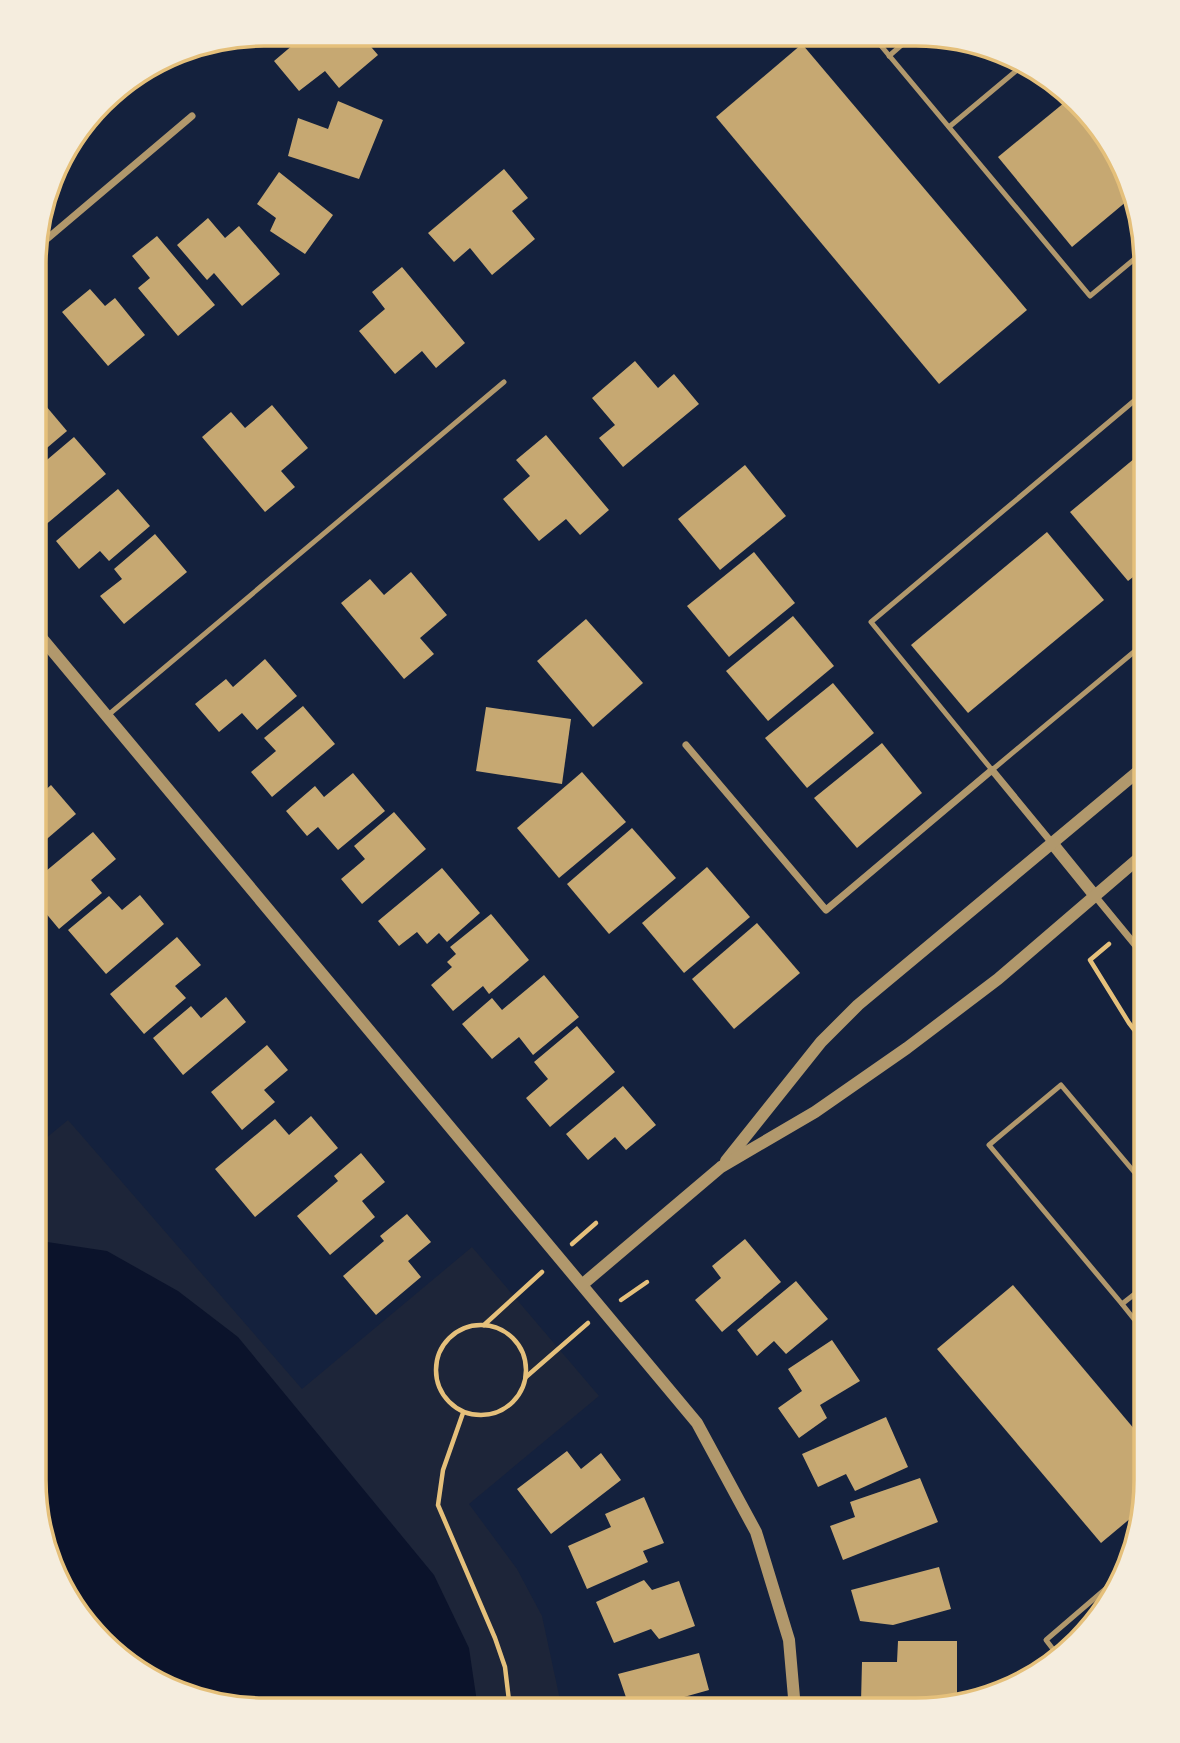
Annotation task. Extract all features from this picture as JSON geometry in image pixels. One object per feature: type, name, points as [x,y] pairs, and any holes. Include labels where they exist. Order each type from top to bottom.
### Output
[{"type":"street","points":[[47,238],[192,116]]},
{"type":"street","points":[[46,643],[697,1423],[756,1532],[789,1640],[794,1698]]},
{"type":"street","points":[[686,745],[826,910],[992,770],[1134,943]]},
{"type":"street","points":[[721,1167],[784,1085],[858,1004],[1134,775]]},
{"type":"street","points":[[583,1284],[721,1167],[815,1112],[908,1048],[998,979],[1134,862]]},
{"type":"lane","points":[[880,45],[1090,296],[1134,259]]},
{"type":"lane","points":[[889,56],[902,45]]},
{"type":"lane","points":[[948,127],[1017,70]]},
{"type":"lane","points":[[107,716],[504,382]]},
{"type":"lane","points":[[1134,401],[871,622],[992,770],[1134,652]]},
{"type":"lane","points":[[1134,1172],[1061,1085],[989,1145],[1134,1319]]},
{"type":"lane","points":[[1122,1304],[1134,1294]]},
{"type":"lane","points":[[1053,1649],[1045,1640],[1104,1590]]},
{"type":"path","points":[[1095,956],[1090,960],[1134,1029]]},
{"type":"path","points":[[535,1279],[484,1325],[456,1333],[438,1356],[439,1385],[445,1398],[463,1413],[485,1415],[499,1411],[512,1403],[525,1377],[578,1330]]},
{"type":"path","points":[[484,1325],[498,1329],[520,1348],[525,1377]]},
{"type":"path","points":[[463,1413],[443,1470],[438,1505],[495,1638],[505,1667],[509,1698]]},
{"type":"shaded area","points":[[68,1120],[302,1389],[472,1247],[599,1396],[469,1504],[517,1569],[542,1616],[560,1698],[235,1696],[193,1686],[167,1675],[142,1661],[100,1623],[82,1601],[57,1550],[46,1494],[46,1138]]},
{"type":"shaded area","points":[[46,1242],[107,1251],[178,1291],[238,1337],[434,1575],[469,1648],[476,1698],[263,1698],[235,1696],[193,1686],[142,1661],[120,1643],[82,1601],[57,1550],[50,1522],[46,1494]]},
{"type":"building","points":[[803,45],[1027,310],[939,384],[716,117]]},
{"type":"building","points":[[292,46],[370,46],[378,55],[339,88],[325,71],[299,91],[274,61]]},
{"type":"building","points":[[338,101],[383,120],[359,179],[288,156],[298,118],[328,129]]},
{"type":"building","points":[[1063,103],[1098,142],[1112,167],[1126,202],[1072,247],[998,157]]},
{"type":"building","points":[[504,169],[528,198],[512,211],[535,239],[492,275],[470,248],[454,262],[428,233]]},
{"type":"building","points":[[279,172],[333,215],[305,254],[270,231],[276,218],[257,204]]},
{"type":"building","points":[[208,218],[225,238],[239,226],[280,274],[242,306],[214,273],[207,280],[177,245]]},
{"type":"building","points":[[157,236],[215,305],[178,336],[138,288],[150,278],[132,256]]},
{"type":"building","points":[[402,267],[465,343],[436,368],[422,351],[395,374],[359,331],[385,309],[372,292]]},
{"type":"building","points":[[90,289],[105,306],[115,298],[145,335],[108,366],[62,312]]},
{"type":"building","points":[[635,361],[658,388],[674,374],[699,404],[623,467],[599,438],[615,425],[592,398]]},
{"type":"building","points":[[272,405],[308,448],[281,471],[295,487],[265,512],[202,437],[231,412],[245,428]]},
{"type":"building","points":[[46,406],[67,431],[46,449]]},
{"type":"building","points":[[546,435],[609,510],[580,535],[566,519],[539,541],[503,499],[530,476],[516,460]]},
{"type":"building","points":[[74,437],[106,474],[46,524],[46,461]]},
{"type":"building","points":[[1134,459],[1134,576],[1128,581],[1070,512]]},
{"type":"building","points":[[745,465],[786,516],[720,570],[678,519]]},
{"type":"building","points":[[118,489],[150,526],[109,561],[100,551],[79,569],[56,541]]},
{"type":"building","points":[[1047,532],[1104,600],[968,713],[911,645]]},
{"type":"building","points":[[155,534],[187,572],[124,624],[100,596],[122,579],[114,569]]},
{"type":"building","points":[[754,552],[795,603],[729,657],[687,606]]},
{"type":"building","points":[[411,572],[447,615],[420,638],[434,654],[404,679],[341,603],[370,579],[384,595]]},
{"type":"building","points":[[793,616],[834,666],[768,721],[726,671]]},
{"type":"building","points":[[586,619],[643,683],[593,727],[537,661]]},
{"type":"building","points":[[265,659],[297,696],[257,730],[242,713],[219,732],[195,704],[226,679],[233,687]]},
{"type":"building","points":[[833,683],[874,733],[807,788],[765,738]]},
{"type":"building","points":[[303,706],[335,744],[272,797],[251,772],[276,751],[264,738]]},
{"type":"building","points":[[486,707],[571,719],[562,784],[476,771]]},
{"type":"building","points":[[882,743],[922,793],[857,848],[814,798]]},
{"type":"building","points":[[582,772],[626,822],[559,878],[517,828]]},
{"type":"building","points":[[353,773],[385,811],[338,850],[318,827],[307,836],[286,811],[315,786],[324,797]]},
{"type":"building","points":[[51,785],[76,814],[46,840],[46,789]]},
{"type":"building","points":[[394,812],[426,849],[362,904],[341,879],[365,859],[354,846]]},
{"type":"building","points":[[632,828],[676,878],[609,934],[567,884]]},
{"type":"building","points":[[93,832],[116,859],[91,880],[102,893],[59,929],[46,913],[46,871]]},
{"type":"building","points":[[707,867],[750,917],[684,973],[642,923]]},
{"type":"building","points":[[442,868],[480,913],[447,942],[439,933],[427,944],[417,932],[399,946],[378,921]]},
{"type":"building","points":[[140,895],[164,924],[106,974],[68,930],[109,896],[122,910]]},
{"type":"building","points":[[491,914],[529,960],[489,994],[483,986],[453,1011],[431,985],[452,967],[447,962],[456,954],[450,947]]},
{"type":"building","points":[[757,923],[800,973],[734,1029],[692,979]]},
{"type":"building","points":[[177,937],[201,965],[175,986],[186,998],[144,1034],[110,994]]},
{"type":"building","points":[[544,975],[579,1017],[533,1055],[519,1037],[492,1059],[462,1024],[492,998],[502,1010]]},
{"type":"building","points":[[226,997],[246,1022],[183,1075],[153,1038],[191,1006],[201,1018]]},
{"type":"building","points":[[577,1026],[615,1072],[550,1127],[526,1098],[548,1079],[534,1062]]},
{"type":"building","points":[[267,1045],[288,1070],[264,1090],[275,1102],[242,1130],[211,1092]]},
{"type":"building","points":[[623,1086],[656,1125],[626,1150],[615,1137],[588,1160],[566,1134]]},
{"type":"building","points":[[311,1116],[338,1148],[255,1217],[215,1169],[275,1119],[289,1135]]},
{"type":"building","points":[[361,1153],[385,1182],[362,1201],[375,1217],[330,1255],[297,1216],[338,1181],[334,1176]]},
{"type":"building","points":[[407,1214],[431,1242],[408,1261],[421,1277],[376,1315],[343,1276],[384,1241],[380,1236]]},
{"type":"building","points":[[745,1239],[781,1282],[722,1332],[695,1300],[721,1278],[712,1266]]},
{"type":"building","points":[[796,1281],[828,1319],[786,1354],[774,1341],[757,1356],[737,1330]]},
{"type":"building","points":[[1013,1285],[1134,1429],[1134,1494],[1131,1518],[1101,1543],[937,1349]]},
{"type":"building","points":[[832,1340],[860,1381],[820,1405],[827,1418],[799,1438],[778,1408],[802,1391],[788,1369]]},
{"type":"building","points":[[886,1417],[908,1467],[855,1491],[846,1474],[818,1487],[802,1454]]},
{"type":"building","points":[[567,1451],[581,1469],[601,1453],[621,1480],[551,1534],[517,1489]]},
{"type":"building","points":[[920,1478],[938,1522],[843,1560],[830,1526],[855,1517],[850,1502]]},
{"type":"building","points":[[644,1497],[664,1543],[643,1551],[648,1562],[587,1589],[568,1546],[611,1527],[605,1514]]},
{"type":"building","points":[[939,1567],[951,1609],[893,1625],[860,1621],[851,1590]]},
{"type":"building","points":[[644,1580],[652,1590],[679,1581],[695,1626],[659,1639],[651,1629],[614,1643],[596,1602]]},
{"type":"building","points":[[898,1641],[957,1641],[957,1693],[917,1698],[861,1698],[862,1662],[897,1662]]},
{"type":"building","points":[[699,1653],[709,1690],[684,1698],[626,1698],[618,1674]]}]
